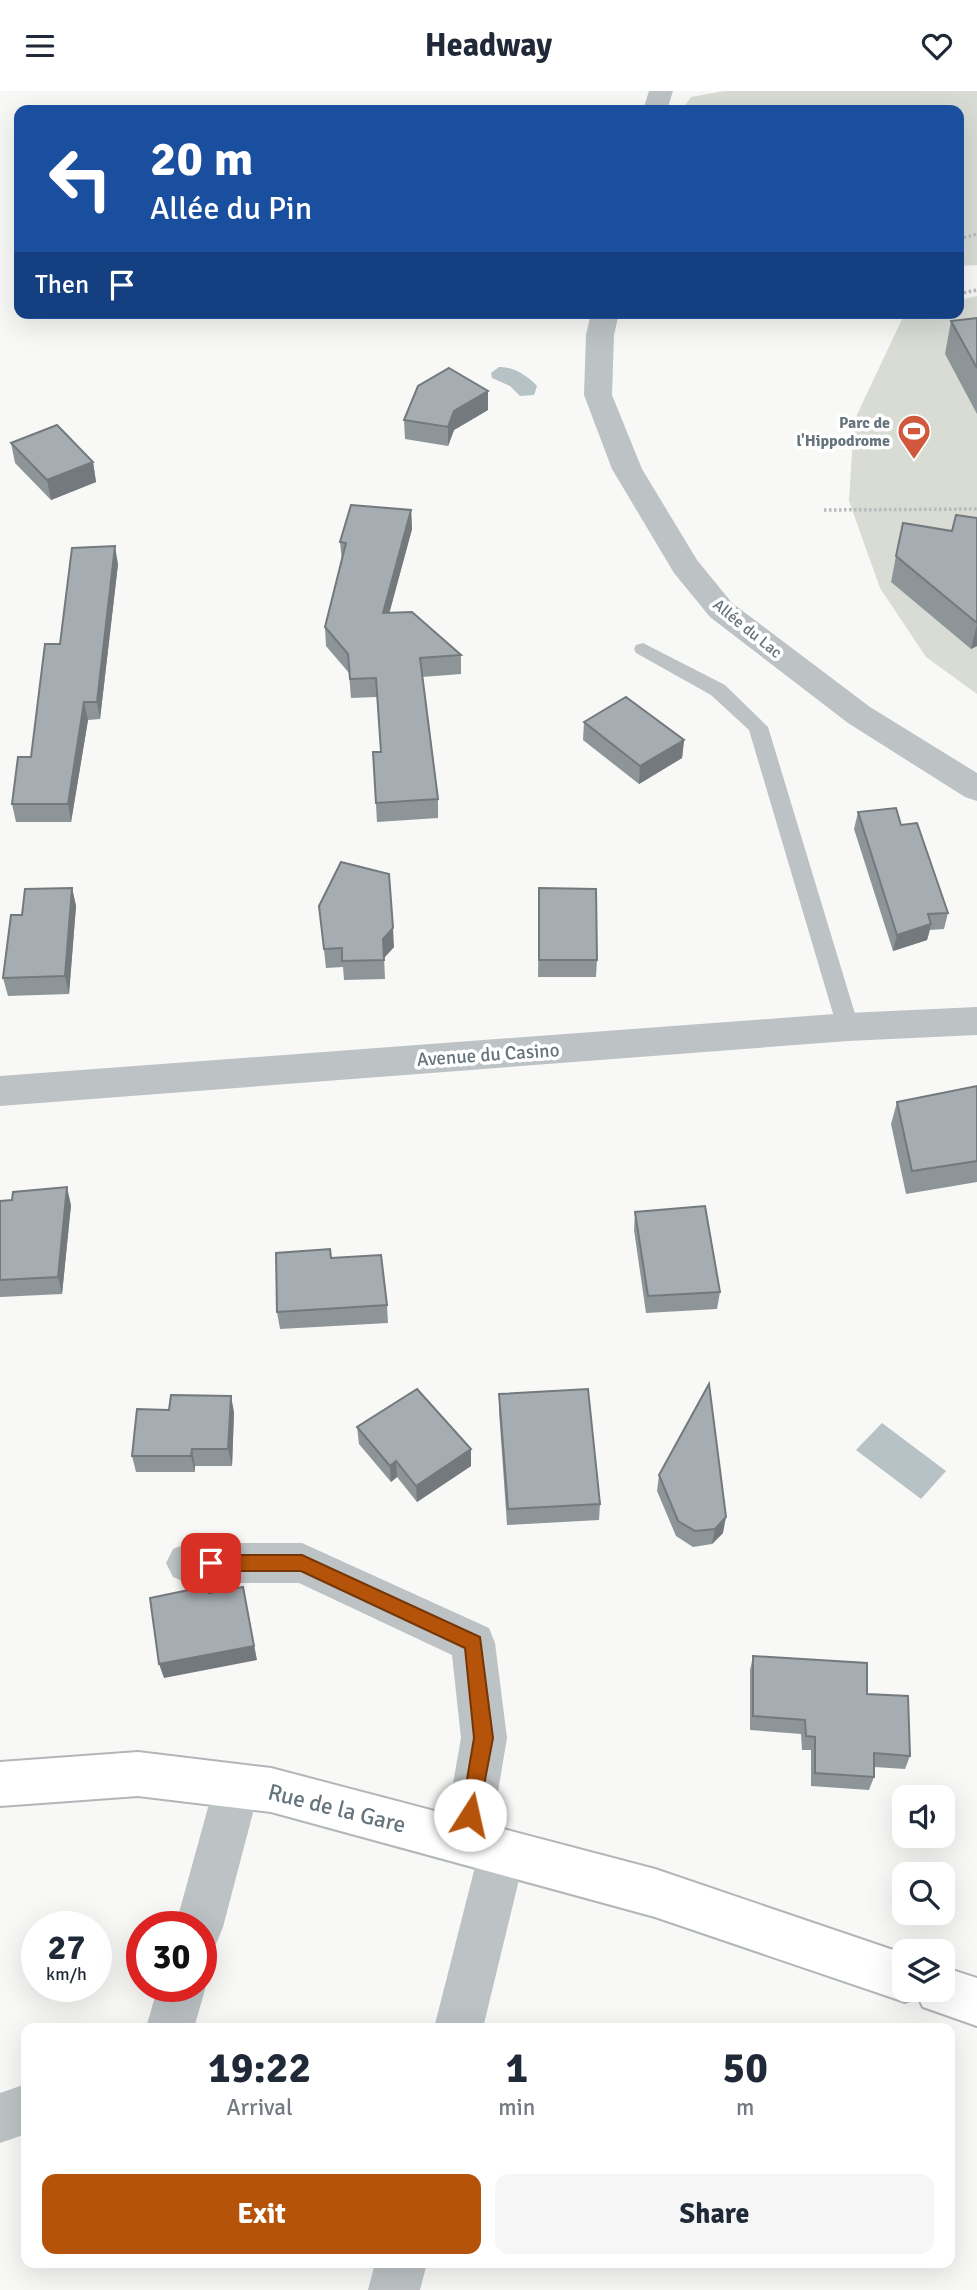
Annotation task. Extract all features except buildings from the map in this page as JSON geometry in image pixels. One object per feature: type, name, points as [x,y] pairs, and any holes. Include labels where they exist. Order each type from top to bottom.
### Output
[{"type":"main road","name":"Rue de la Gare","points":[[0,1784],[138,1774],[271,1790],[655,1893],[892,1974]]},
{"type":"main road","points":[[955,1995],[977,2002]]},
{"type":"street","name":"Allée du Lac","points":[[604,319],[600,335],[598,395],[627,469],[685,566],[721,610],[859,715],[977,789]]},
{"type":"street","name":"Avenue du Casino","points":[[0,1091],[848,1027],[977,1021]]},
{"type":"street","points":[[188,1563],[302,1563],[473,1643],[484,1738],[484,1846],[460,2023]]},
{"type":"street","points":[[203,1911],[237,1786]]},
{"type":"street","points":[[171,2023],[177,2002]]},
{"type":"street","points":[[0,2118],[21,2111]]},
{"type":"street","points":[[394,2290],[400,2268]]},
{"type":"lane","points":[[643,649],[718,690],[758,727],[848,1027]]},
{"type":"path","points":[[824,510],[977,509]]},
{"type":"shaded area","points":[[724,91],[977,91],[977,265],[964,266],[964,105],[685,105],[691,97]]},
{"type":"shaded area","name":"Parc de l'Hippodrome","points":[[977,296],[977,694],[926,657],[880,588],[849,501],[854,421],[902,319],[964,319],[964,299]]},
{"type":"shaded area","points":[[499,367],[514,370],[529,379],[537,386],[534,395],[520,396],[510,386],[492,378],[491,373]]},
{"type":"shaded area","points":[[882,1423],[946,1471],[921,1499],[856,1450]]},
{"type":"place","name":"Parc de l'Hippodrome","points":[[914,461]]},
{"type":"route","points":[[211,1563],[302,1563],[473,1643],[484,1738],[470,1815]]}]
